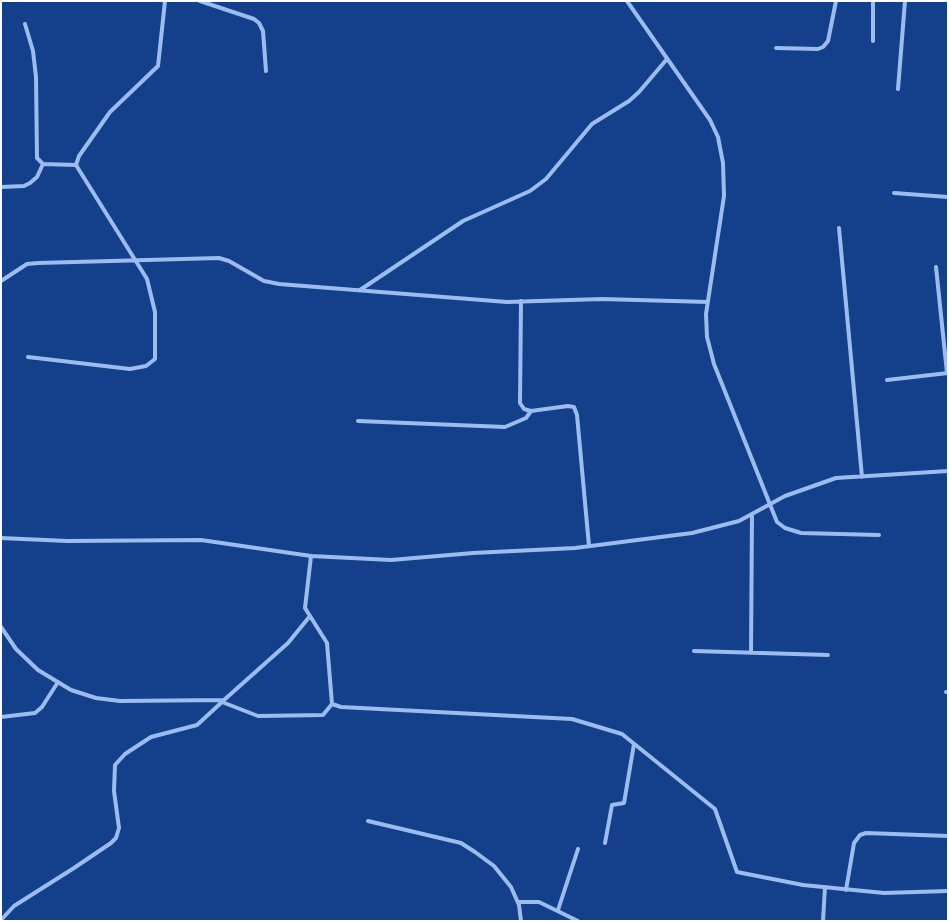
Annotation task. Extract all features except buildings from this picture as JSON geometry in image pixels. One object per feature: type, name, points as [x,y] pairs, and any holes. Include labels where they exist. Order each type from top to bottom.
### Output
[{"type":"street","points":[[76,165],[79,156],[110,112],[158,66],[165,1]]},
{"type":"street","points":[[200,1],[254,19],[259,23],[263,31],[266,71]]},
{"type":"street","points":[[627,1],[710,120],[718,137],[724,163],[724,196],[706,314],[707,337],[714,364],[777,522],[792,531],[879,535]]},
{"type":"street","points":[[776,48],[818,49],[823,47],[828,42],[836,1]]},
{"type":"street","points":[[873,1],[873,41]]},
{"type":"street","points":[[898,89],[905,1]]},
{"type":"street","points":[[25,24],[33,51],[36,77],[37,158],[43,164],[76,165]]},
{"type":"street","points":[[360,290],[463,221],[530,191],[546,180],[592,124],[629,101],[639,92],[667,59]]},
{"type":"street","points":[[1,187],[24,186],[30,183],[37,177],[43,164]]},
{"type":"street","points":[[28,358],[130,369],[146,366],[155,359],[155,312],[147,279],[76,165]]},
{"type":"street","points":[[894,193],[948,197]]},
{"type":"street","points":[[839,228],[862,477]]},
{"type":"street","points":[[1,281],[28,264],[219,258],[229,261],[264,281],[279,284],[507,302],[602,299],[708,302]]},
{"type":"street","points":[[887,380],[948,373],[936,267]]},
{"type":"street","points":[[521,301],[520,403],[524,409],[532,411],[568,406],[574,407],[577,415],[589,546]]},
{"type":"street","points":[[358,421],[504,427],[526,418],[532,411]]},
{"type":"street","points":[[1,538],[67,541],[201,540],[311,556],[391,560],[472,553],[589,546],[692,533],[739,521],[785,496],[836,478],[948,471]]},
{"type":"street","points":[[751,653],[752,514]]},
{"type":"street","points":[[1,627],[16,649],[38,670],[72,690],[96,698],[120,701],[223,701],[258,716],[323,715],[332,704],[327,643],[305,608],[311,556]]},
{"type":"street","points":[[1,920],[14,906],[80,864],[116,838],[119,828],[114,792],[116,765],[125,754],[151,737],[197,725],[288,643],[310,616]]},
{"type":"street","points":[[694,651],[828,655]]},
{"type":"street","points":[[1,718],[35,714],[42,707],[58,682]]},
{"type":"street","points":[[332,704],[341,707],[572,719],[622,734],[715,809],[737,872],[846,890],[884,893],[948,891]]},
{"type":"street","points":[[606,844],[612,805],[624,802],[634,744]]},
{"type":"street","points":[[368,822],[461,843],[494,866],[511,887],[518,902],[521,921]]},
{"type":"street","points":[[846,890],[854,843],[860,835],[866,832],[948,836]]},
{"type":"street","points":[[558,910],[578,850]]},
{"type":"street","points":[[823,921],[825,887]]},
{"type":"street","points":[[518,902],[539,902],[578,921]]}]
